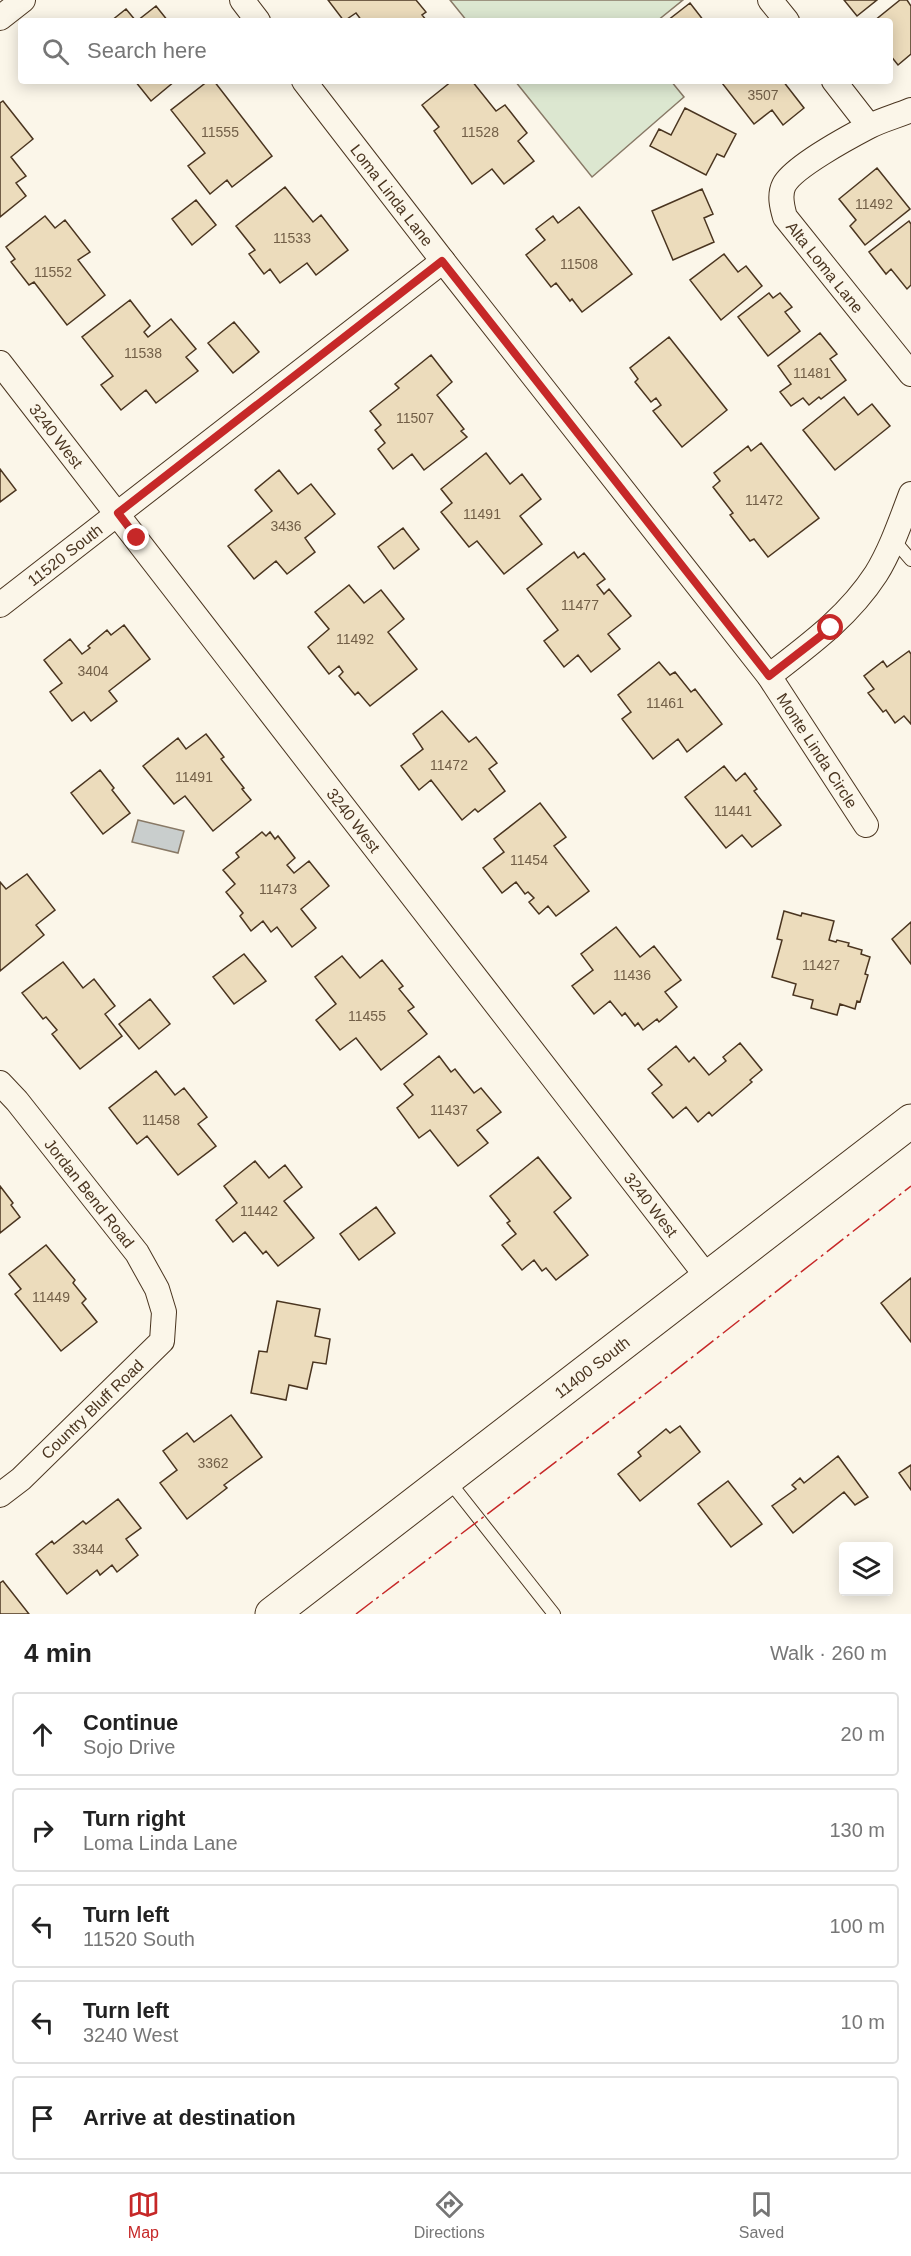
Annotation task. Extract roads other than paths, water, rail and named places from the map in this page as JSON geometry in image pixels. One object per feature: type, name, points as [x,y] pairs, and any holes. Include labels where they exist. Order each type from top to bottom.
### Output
[{"type":"main road","name":"11400 South","points":[[272,1614],[911,1122]]},
{"type":"street","points":[[0,18],[23,0]]},
{"type":"street","points":[[242,0],[256,18]]},
{"type":"street","points":[[770,0],[785,18]]},
{"type":"street","name":"Loma Linda Lane","points":[[306,84],[442,261],[769,676]]},
{"type":"street","points":[[836,84],[869,126]]},
{"type":"street","name":"Alta Loma Lane","points":[[911,110],[869,126],[816,157],[793,174],[784,185],[782,207],[785,217],[911,374]]},
{"type":"street","name":"11520 South","points":[[0,604],[442,261]]},
{"type":"street","name":"3240 West","points":[[0,363],[708,1278]]},
{"type":"street","points":[[769,676],[831,628],[853,605],[877,573],[911,494]]},
{"type":"street","name":"Monte Linda Circle","points":[[769,676],[866,825]]},
{"type":"street","name":"Jordan Bend Road","points":[[0,1083],[137,1253],[157,1289],[164,1312]]},
{"type":"street","name":"Country Bluff Road","points":[[0,1495],[21,1479],[162,1341],[164,1312]]},
{"type":"lane","points":[[893,539],[911,560]]},
{"type":"lane","points":[[447,1479],[554,1614]]}]
